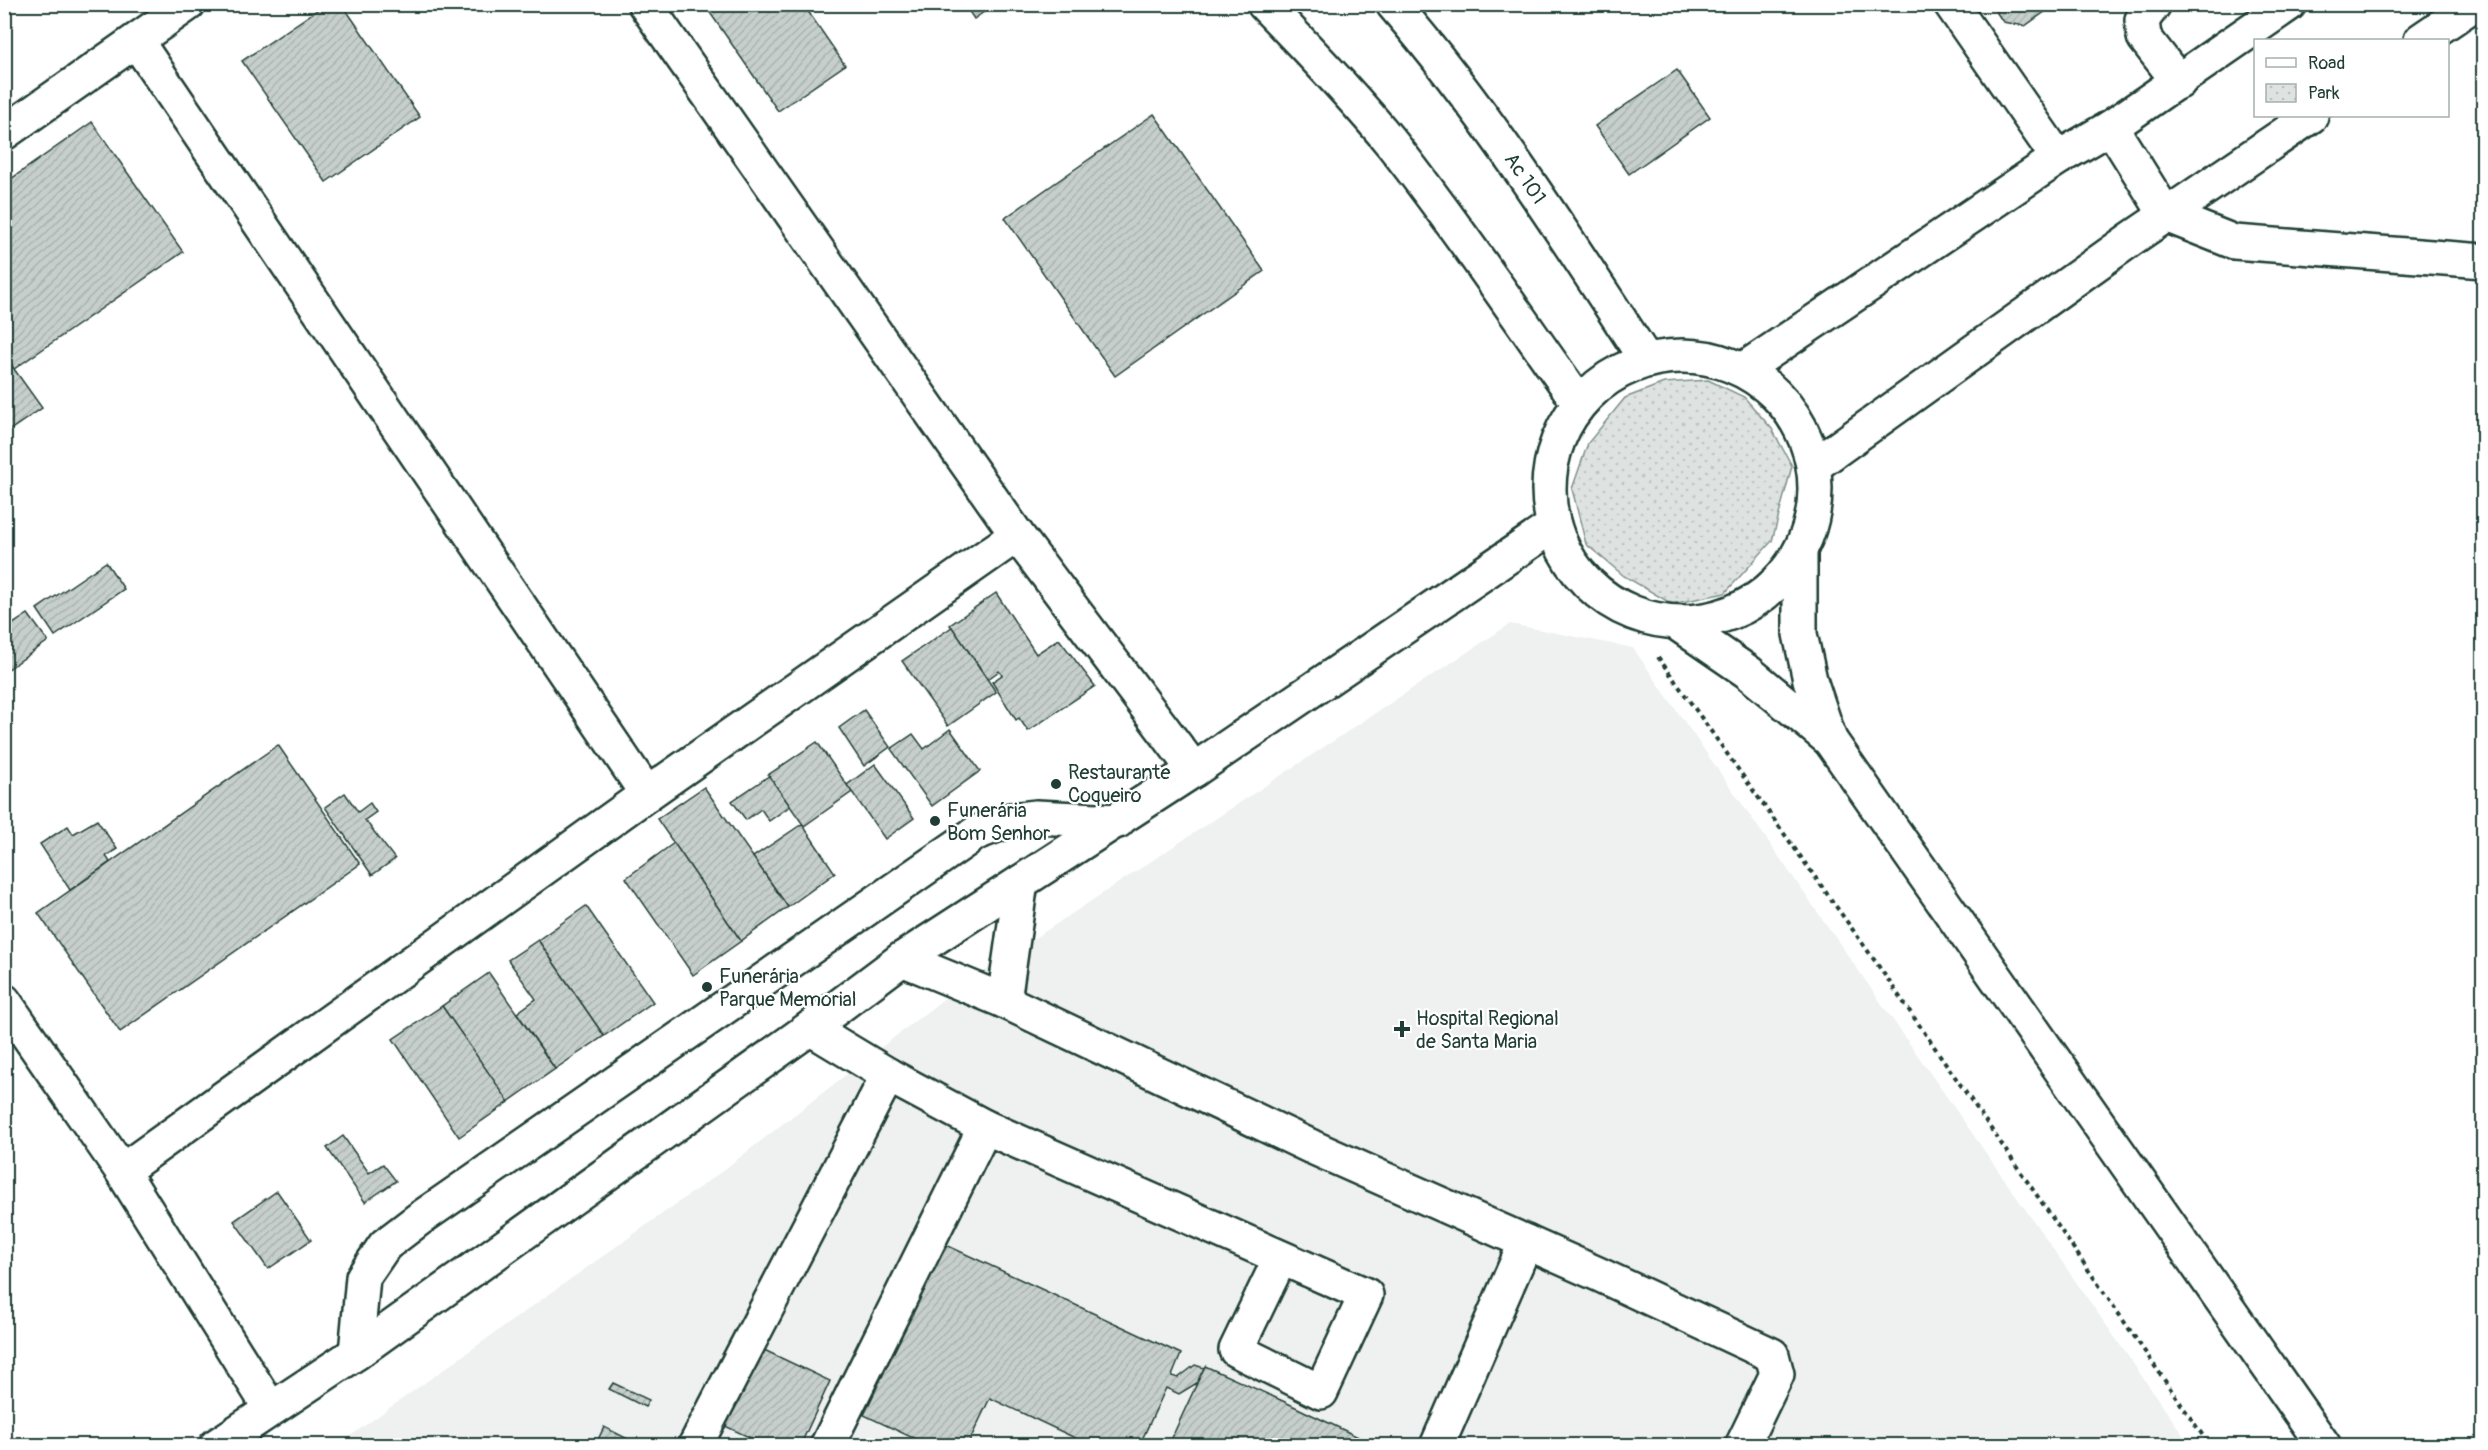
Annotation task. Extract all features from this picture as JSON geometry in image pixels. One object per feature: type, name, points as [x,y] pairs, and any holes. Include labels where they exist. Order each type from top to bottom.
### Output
[{"type":"street","points":[[4,133],[137,42],[188,4]]},
{"type":"street","points":[[645,4],[1017,535],[1194,770]]},
{"type":"street","points":[[1264,4],[1392,144],[1463,239],[1579,403]]},
{"type":"street","name":"Ac 101","points":[[1393,4],[1426,43],[1549,212],[1646,360]]},
{"type":"street","points":[[1951,4],[2058,158]]},
{"type":"street","points":[[2154,4],[2142,20],[2144,37],[2179,82]]},
{"type":"street","points":[[1744,369],[2058,158],[2111,127],[2179,82],[2289,4]]},
{"type":"street","points":[[2422,39],[2474,4]]},
{"type":"street","points":[[137,42],[647,794]]},
{"type":"street","points":[[1815,465],[2166,215],[2310,117]]},
{"type":"street","points":[[2111,127],[2166,215],[2234,242],[2484,261]]},
{"type":"street","points":[[1830,740],[1810,680],[1800,634],[1800,555],[1815,511],[1815,465],[1802,426],[1777,393],[1744,369],[1713,358],[1680,355],[1646,360],[1609,376],[1579,403],[1557,441],[1548,483],[1552,526],[1579,576],[1623,611],[1678,624],[1748,672],[1830,740],[2324,1446]]},
{"type":"street","points":[[216,1446],[356,1353],[810,1028],[902,959],[1194,770],[1552,526]]},
{"type":"street","points":[[122,1171],[647,794],[1017,535]]},
{"type":"street","points":[[1678,624],[1726,616],[1769,592],[1800,555]]},
{"type":"street","points":[[356,1353],[363,1277],[385,1245],[439,1205],[976,833],[1019,819],[1118,820]]},
{"type":"street","points":[[1004,1001],[1021,882]]},
{"type":"street","points":[[902,959],[1004,1001],[1312,1147],[1772,1355],[1777,1374],[1742,1446]]},
{"type":"street","points":[[4,1001],[122,1171],[270,1408]]},
{"type":"street","points":[[810,1028],[888,1075],[985,1127],[1280,1259]]},
{"type":"street","points":[[695,1446],[888,1075]]},
{"type":"street","points":[[827,1446],[985,1127]]},
{"type":"street","points":[[1437,1446],[1526,1242]]},
{"type":"path","points":[[1623,611],[1648,644]]},
{"type":"path","points":[[1654,652],[1881,971],[2210,1446]]},
{"type":"shaded area","name":"Hospital Regional de Santa Maria","points":[[1510,624],[1633,648],[2190,1445],[336,1446],[721,1172],[946,997]]},
{"type":"green space","points":[[1708,380],[1744,397],[1772,429],[1792,466],[1772,541],[1725,593],[1672,604],[1624,576],[1586,544],[1572,489],[1588,443],[1625,398],[1664,383]]},
{"type":"building","points":[[326,4],[342,4],[420,117],[326,182],[242,61]]},
{"type":"building","points":[[704,4],[803,4],[845,65],[778,111]]},
{"type":"building","points":[[964,4],[995,4],[974,19]]},
{"type":"building","points":[[1991,4],[2056,4],[2025,26],[2003,22]]},
{"type":"building","points":[[1677,70],[1710,117],[1629,174],[1595,126]]},
{"type":"building","points":[[1154,114],[1264,271],[1115,376],[1005,218]]},
{"type":"building","points":[[92,122],[183,252],[14,369],[4,355],[4,184]]},
{"type":"building","points":[[4,355],[42,408],[4,434]]},
{"type":"building","points":[[106,562],[124,589],[55,636],[37,609]]},
{"type":"building","points":[[996,593],[1036,654],[1059,639],[1095,686],[1028,731],[1019,718],[1016,720],[992,682],[1002,675],[999,671],[988,679],[950,625]]},
{"type":"building","points":[[28,614],[48,641],[4,672],[4,630]]},
{"type":"building","points":[[952,627],[996,692],[948,726],[902,661]]},
{"type":"building","points":[[864,710],[890,747],[864,766],[839,728]]},
{"type":"building","points":[[950,729],[980,771],[932,806],[891,749],[913,734],[924,749]]},
{"type":"building","points":[[817,742],[852,792],[804,826],[768,775]]},
{"type":"building","points":[[278,745],[360,864],[120,1032],[38,913]]},
{"type":"building","points":[[875,764],[914,818],[885,839],[847,785]]},
{"type":"building","points":[[769,776],[790,806],[769,821],[761,809],[746,820],[732,801]]},
{"type":"building","points":[[704,787],[788,907],[741,941],[657,819]]},
{"type":"building","points":[[345,793],[358,812],[370,803],[376,812],[365,820],[395,859],[372,875],[325,807]]},
{"type":"building","points":[[97,820],[117,849],[106,856],[110,862],[70,890],[40,844],[68,826],[73,834]]},
{"type":"building","points":[[802,824],[835,873],[788,907],[753,857]]},
{"type":"building","points":[[674,843],[741,941],[693,975],[626,878]]},
{"type":"building","points":[[586,906],[653,1002],[604,1036],[538,940]]},
{"type":"building","points":[[538,940],[604,1036],[555,1069],[517,1013],[536,999],[508,960]]},
{"type":"building","points":[[489,973],[555,1069],[508,1102],[442,1006]]},
{"type":"building","points":[[442,1006],[509,1102],[459,1137],[393,1039]]},
{"type":"building","points":[[343,1136],[369,1173],[383,1164],[396,1181],[365,1202],[327,1148]]},
{"type":"building","points":[[277,1191],[311,1240],[268,1269],[234,1221]]},
{"type":"building","points":[[944,1244],[1181,1354],[1172,1376],[1178,1378],[1195,1365],[1204,1368],[1197,1383],[1179,1394],[1166,1388],[1139,1446],[1092,1446],[990,1398],[968,1444],[971,1446],[930,1446],[864,1415]]},
{"type":"building","points":[[762,1349],[830,1381],[800,1446],[768,1446],[725,1426]]},
{"type":"building","points":[[1205,1366],[1377,1446],[1318,1446],[1305,1439],[1302,1446],[1168,1446]]},
{"type":"building","points":[[613,1383],[649,1400],[645,1407],[609,1389]]},
{"type":"building","points":[[604,1427],[628,1439],[625,1446],[595,1446]]},
{"type":"place","name":"Restaurante Coqueiro","points":[[1056,784]]},
{"type":"place","name":"Funerária Bom Senhor","points":[[935,821]]},
{"type":"place","name":"Funerária Parque Memorial","points":[[707,987]]},
{"type":"place","name":"Hospital Regional de Santa Maria","points":[[1402,1029]]}]
